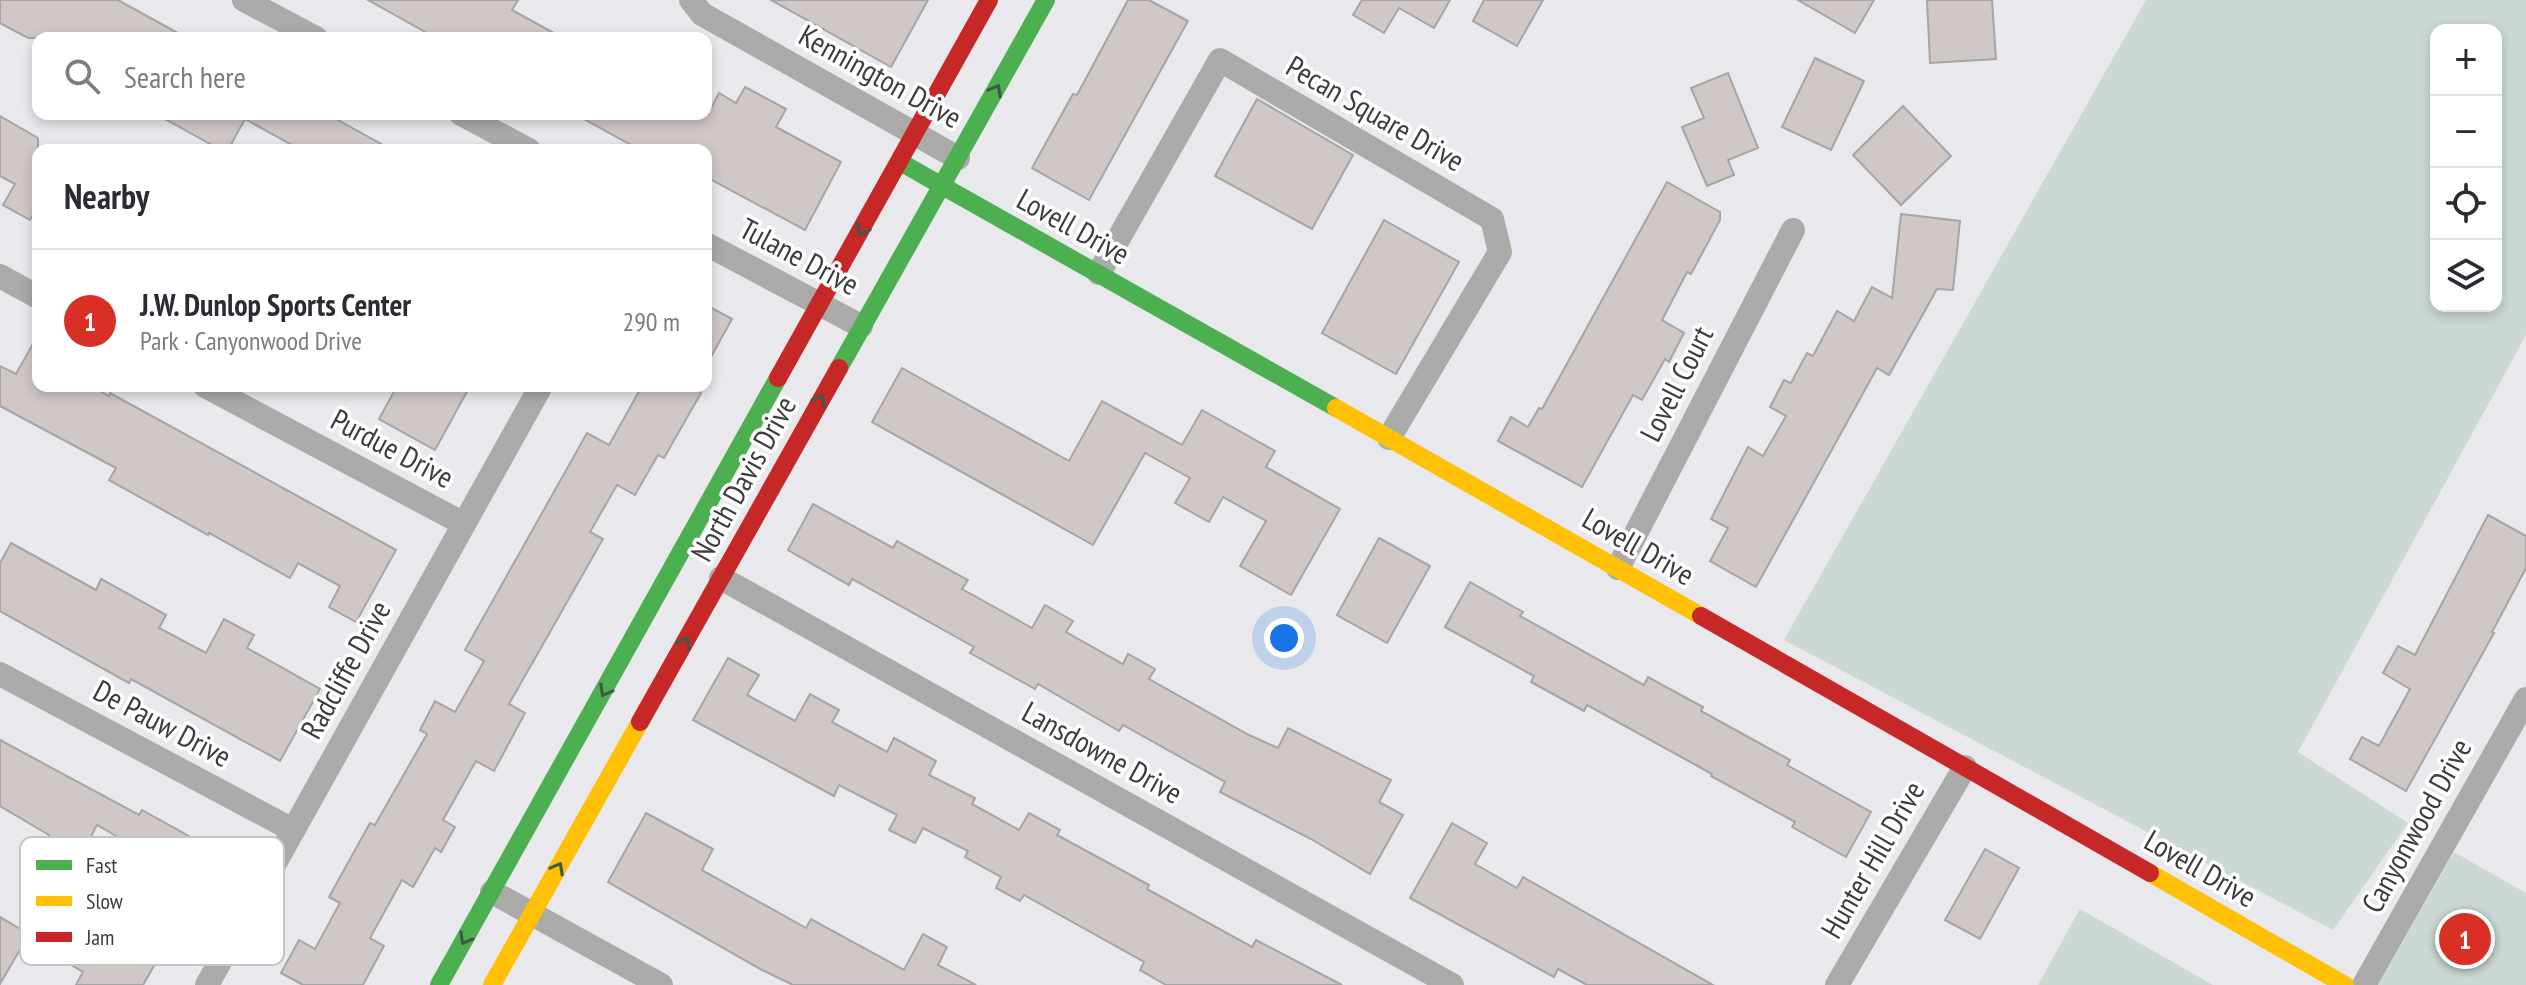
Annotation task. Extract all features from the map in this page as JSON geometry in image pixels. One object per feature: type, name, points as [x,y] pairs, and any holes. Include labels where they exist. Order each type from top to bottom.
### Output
[{"type":"street","points":[[244,0],[305,32]]},
{"type":"street","name":"Kennington Drive","points":[[691,0],[702,14],[958,158]]},
{"type":"street","name":"North Davis Drive","points":[[439,985],[989,0]]},
{"type":"street","name":"North Davis Drive","points":[[492,985],[1046,0]]},
{"type":"street","name":"Pecan Square Drive","points":[[1099,273],[1220,60],[1492,219],[1500,252],[1389,438]]},
{"type":"street","points":[[472,120],[518,144]]},
{"type":"street","name":"Lovell Drive","points":[[900,162],[1618,568],[2345,985]]},
{"type":"street","name":"Lovell Court","points":[[1618,568],[1793,230]]},
{"type":"street","name":"Tulane Drive","points":[[712,247],[861,326]]},
{"type":"street","points":[[0,276],[32,294]]},
{"type":"street","name":"Purdue Drive","points":[[216,392],[464,524]]},
{"type":"street","name":"Radcliffe Drive","points":[[284,846],[538,392]]},
{"type":"street","name":"Lansdowne Drive","points":[[721,578],[1452,985]]},
{"type":"street","name":"De Pauw Drive","points":[[0,674],[293,830]]},
{"type":"street","name":"Canyonwood Drive","points":[[2364,985],[2526,699]]},
{"type":"street","name":"Hunter Hill Drive","points":[[1837,985],[1965,767]]},
{"type":"street","points":[[492,892],[661,985]]},
{"type":"street","name":"Radcliffe Drive","points":[[207,985],[218,965]]},
{"type":"shaded area","points":[[2146,0],[2526,0],[2526,335],[2298,752],[2408,823],[2333,930],[1784,640]]},
{"type":"shaded area","points":[[2454,852],[2526,893],[2526,985],[2378,985]]},
{"type":"shaded area","points":[[2080,909],[2213,985],[2038,985]]},
{"type":"building","points":[[0,0],[118,0],[176,32],[32,32],[32,38],[28,38],[0,23]]},
{"type":"building","points":[[368,0],[518,0],[512,10],[552,32],[425,32]]},
{"type":"building","points":[[771,0],[928,0],[891,67]]},
{"type":"building","points":[[1128,0],[1149,0],[1188,21],[1089,200],[1032,168],[1073,94],[1077,95]]},
{"type":"building","points":[[1362,0],[1450,0],[1434,28],[1399,8],[1384,33],[1353,15]]},
{"type":"building","points":[[1484,0],[1543,0],[1517,46],[1473,21]]},
{"type":"building","points":[[1798,0],[1874,0],[1855,33]]},
{"type":"building","points":[[1927,0],[1992,0],[1996,59],[1930,63]]},
{"type":"building","points":[[1815,58],[1864,81],[1831,150],[1782,127]]},
{"type":"building","points":[[1728,73],[1758,148],[1728,160],[1734,175],[1707,186],[1682,127],[1704,118],[1691,88]]},
{"type":"building","points":[[745,87],[786,109],[776,127],[841,162],[805,230],[712,180],[712,144],[629,144],[586,120],[712,120],[712,106],[719,93],[736,103]]},
{"type":"building","points":[[1257,99],[1353,155],[1312,229],[1215,176]]},
{"type":"building","points":[[1903,106],[1951,156],[1901,205],[1853,155]]},
{"type":"building","points":[[0,116],[38,138],[38,144],[32,144],[30,220],[3,205],[15,184],[0,176]]},
{"type":"building","points":[[167,120],[244,120],[231,144],[210,144]]},
{"type":"building","points":[[247,120],[338,120],[381,144],[290,144]]},
{"type":"building","points":[[1667,182],[1720,212],[1720,220],[1691,274],[1687,272],[1662,320],[1684,333],[1669,362],[1665,359],[1642,400],[1633,395],[1582,487],[1498,441],[1511,417],[1528,427],[1539,408],[1542,409]]},
{"type":"building","points":[[1901,214],[1960,221],[1953,290],[1937,289],[1889,375],[1877,368],[1756,587],[1710,561],[1728,528],[1711,519],[1748,447],[1763,456],[1786,416],[1770,407],[1784,380],[1791,383],[1807,353],[1813,356],[1837,311],[1854,321],[1872,287],[1892,298]]},
{"type":"building","points":[[1384,220],[1459,262],[1396,374],[1322,333]]},
{"type":"building","points":[[712,308],[732,319],[712,355]]},
{"type":"building","points":[[32,346],[32,392],[102,392],[109,396],[110,393],[396,550],[356,622],[329,607],[340,586],[298,563],[290,578],[208,535],[109,480],[116,468],[0,406],[0,366],[16,374]]},
{"type":"building","points":[[902,368],[1069,461],[1102,401],[1182,445],[1202,410],[1275,451],[1266,467],[1340,509],[1291,595],[1240,566],[1266,521],[1223,497],[1209,522],[1175,503],[1190,478],[1145,453],[1093,545],[872,422]]},
{"type":"building","points":[[394,392],[467,392],[435,450],[379,419]]},
{"type":"building","points":[[639,392],[701,393],[664,458],[658,455],[635,495],[617,485],[590,532],[603,539],[509,704],[525,713],[494,771],[476,761],[443,820],[455,827],[441,852],[435,848],[413,887],[402,880],[370,938],[384,946],[363,985],[303,985],[281,973],[299,940],[315,949],[340,903],[329,897],[370,823],[375,825],[427,734],[420,730],[435,701],[455,712],[484,661],[465,650],[587,433],[609,445]]},
{"type":"building","points":[[813,504],[893,548],[897,541],[968,580],[962,589],[1032,628],[1045,605],[1073,621],[1066,632],[1123,664],[1128,654],[1155,669],[1149,679],[1249,735],[1278,748],[1288,728],[1391,780],[1379,802],[1403,815],[1370,874],[1311,839],[1220,792],[1225,782],[1123,725],[1119,731],[1038,684],[1035,689],[970,653],[974,647],[852,579],[849,585],[788,550]]},
{"type":"building","points":[[2488,515],[2526,536],[2526,568],[2494,633],[2406,791],[2350,759],[2362,737],[2379,746],[2410,689],[2383,673],[2398,646],[2415,655]]},
{"type":"building","points":[[1379,538],[1430,566],[1387,643],[1337,615]]},
{"type":"building","points":[[11,543],[96,590],[101,579],[166,615],[159,628],[206,653],[224,619],[254,635],[247,648],[320,689],[280,761],[131,679],[129,683],[0,611],[0,563]]},
{"type":"building","points":[[1470,582],[1523,612],[1520,616],[1644,685],[1648,677],[1703,707],[1701,711],[1790,760],[1787,765],[1871,812],[1846,857],[1792,827],[1795,822],[1712,774],[1587,705],[1584,711],[1531,682],[1534,676],[1445,627]]},
{"type":"building","points":[[728,658],[759,675],[747,695],[795,721],[810,694],[839,710],[832,722],[887,752],[894,738],[936,761],[929,775],[975,798],[972,804],[1019,830],[1029,813],[1060,830],[1057,835],[1149,885],[1147,889],[1252,947],[1256,940],[1342,985],[1166,985],[1140,970],[1144,962],[1024,895],[1020,901],[996,888],[1001,877],[965,857],[968,851],[923,828],[915,843],[889,830],[897,815],[839,785],[834,796],[693,720]]},
{"type":"building","points":[[0,740],[139,815],[142,810],[190,837],[118,837],[97,825],[91,837],[48,837],[0,806]]},
{"type":"building","points":[[646,813],[713,849],[702,870],[806,928],[811,919],[904,970],[923,934],[947,947],[938,965],[976,985],[793,985],[762,970],[608,882]]},
{"type":"building","points":[[1452,823],[1487,843],[1475,864],[1517,888],[1523,877],[1713,985],[1587,985],[1558,969],[1554,977],[1410,898]]},
{"type":"building","points":[[1985,849],[2019,868],[1980,939],[1945,920]]},
{"type":"building","points":[[0,917],[20,929],[20,950],[0,984]]},
{"type":"building","points":[[71,965],[154,965],[143,985],[76,985],[83,972]]},
{"type":"traffic: fast","points":[[839,368],[1046,0]]},
{"type":"traffic: fast","points":[[900,162],[1336,408]]},
{"type":"traffic: fast","points":[[439,985],[778,378]]},
{"type":"traffic: slow","points":[[1336,408],[1701,616]]},
{"type":"traffic: slow","points":[[492,985],[640,722]]},
{"type":"traffic: slow","points":[[2150,873],[2345,985]]},
{"type":"traffic: jam","points":[[778,378],[989,0]]},
{"type":"traffic: jam","points":[[640,722],[839,368]]},
{"type":"traffic: jam","points":[[1701,616],[2150,873]]},
{"type":"place","name":"J.W. Dunlop Sports Center","points":[[2465,939]]}]
